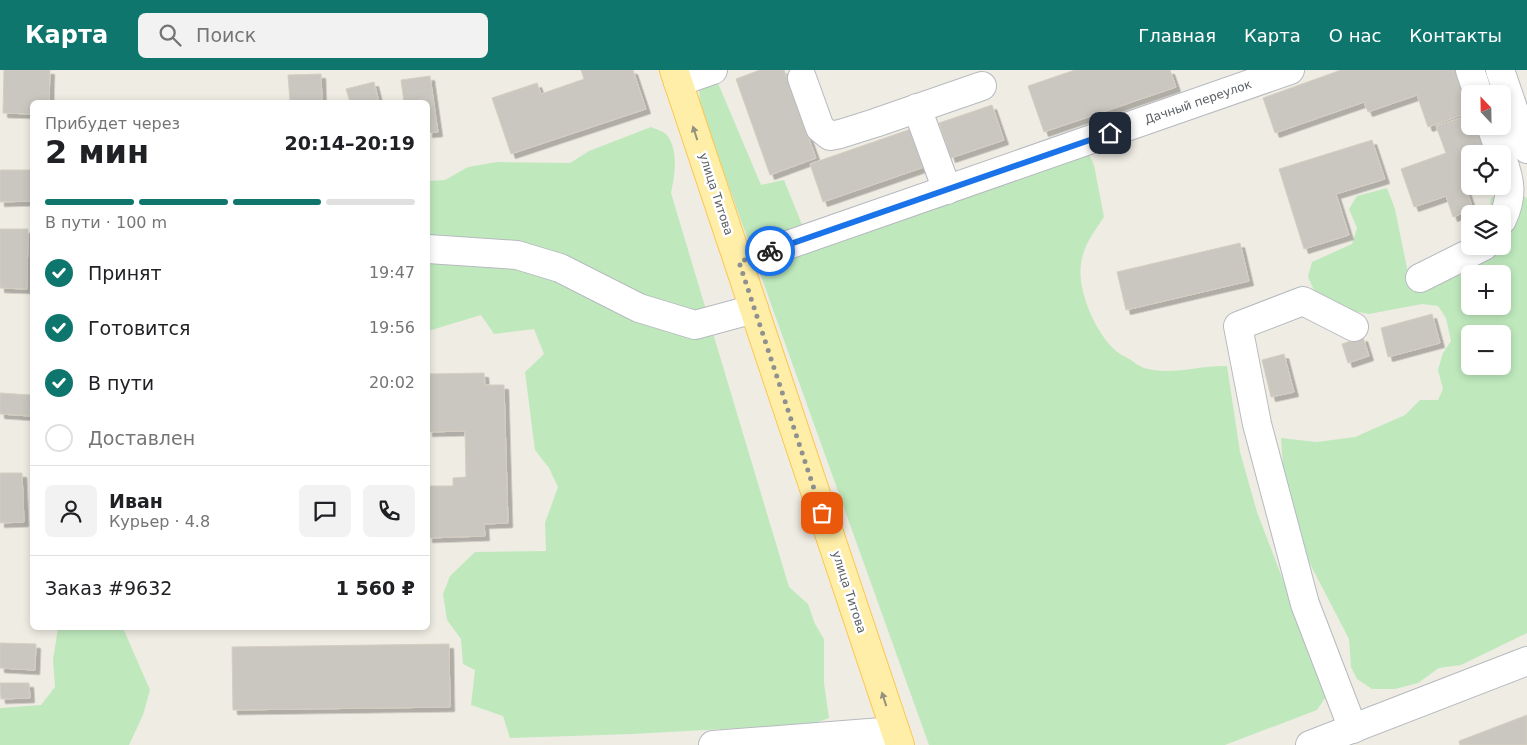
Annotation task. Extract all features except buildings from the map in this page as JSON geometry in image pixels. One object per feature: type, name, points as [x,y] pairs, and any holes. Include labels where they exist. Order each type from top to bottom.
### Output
[{"type":"main road","name":"улица Титова","points":[[676,76],[898,738]]},
{"type":"street","points":[[676,76],[713,70]]},
{"type":"street","name":"Дачный переулок","points":[[739,262],[1290,70]]},
{"type":"street","points":[[1470,70],[1475,85]]},
{"type":"street","points":[[1500,70],[1527,149]]},
{"type":"street","points":[[802,78],[820,128],[830,136],[848,132],[982,86]]},
{"type":"street","points":[[918,108],[947,190]]},
{"type":"street","points":[[430,248],[517,255],[560,268],[639,308],[696,325],[754,309]]},
{"type":"street","points":[[1420,278],[1466,255]]},
{"type":"street","points":[[1353,729],[1305,604],[1257,424],[1238,326],[1303,301],[1354,328]]},
{"type":"street","points":[[1310,745],[1527,662]]},
{"type":"street","points":[[713,745],[898,738]]},
{"type":"green space","points":[[706,82],[718,83],[761,185],[784,180],[805,232],[1079,133],[1094,165],[1104,217],[1082,257],[1080,274],[1089,310],[1101,333],[1115,350],[1144,368],[1175,371],[1227,366],[1240,452],[1257,512],[1327,695],[1317,710],[1225,745],[929,745],[700,106],[699,89]]},
{"type":"green space","points":[[651,127],[666,134],[673,147],[675,170],[671,193],[789,587],[808,604],[815,624],[824,639],[824,683],[829,718],[804,727],[779,726],[510,738],[503,716],[471,705],[475,670],[463,664],[461,639],[447,620],[443,594],[450,576],[475,552],[546,551],[545,523],[558,487],[549,468],[535,450],[525,372],[544,354],[534,329],[494,334],[481,315],[430,330],[430,181],[445,180],[468,167],[497,162],[570,163],[589,151]]},
{"type":"green space","points":[[1387,188],[1395,209],[1408,273],[1455,273],[1461,276],[1461,315],[1511,315],[1511,265],[1473,265],[1477,255],[1511,255],[1511,205],[1490,205],[1491,198],[1497,195],[1511,195],[1511,190],[1527,198],[1527,633],[1461,665],[1439,668],[1418,683],[1395,689],[1372,689],[1357,679],[1351,667],[1349,639],[1308,560],[1285,497],[1281,438],[1317,442],[1355,437],[1405,415],[1420,400],[1438,400],[1443,389],[1438,370],[1443,353],[1451,341],[1446,318],[1438,306],[1422,304],[1369,314],[1337,308],[1318,299],[1308,277],[1312,262],[1352,244],[1357,228],[1349,209],[1357,196]]},
{"type":"green space","points":[[58,630],[124,630],[150,690],[143,715],[129,745],[0,745],[0,708],[41,705],[55,687],[53,660]]},
{"type":"way so far","points":[[770,251],[739,262],[822,513]]},
{"type":"route","points":[[770,251],[1110,133]]}]
